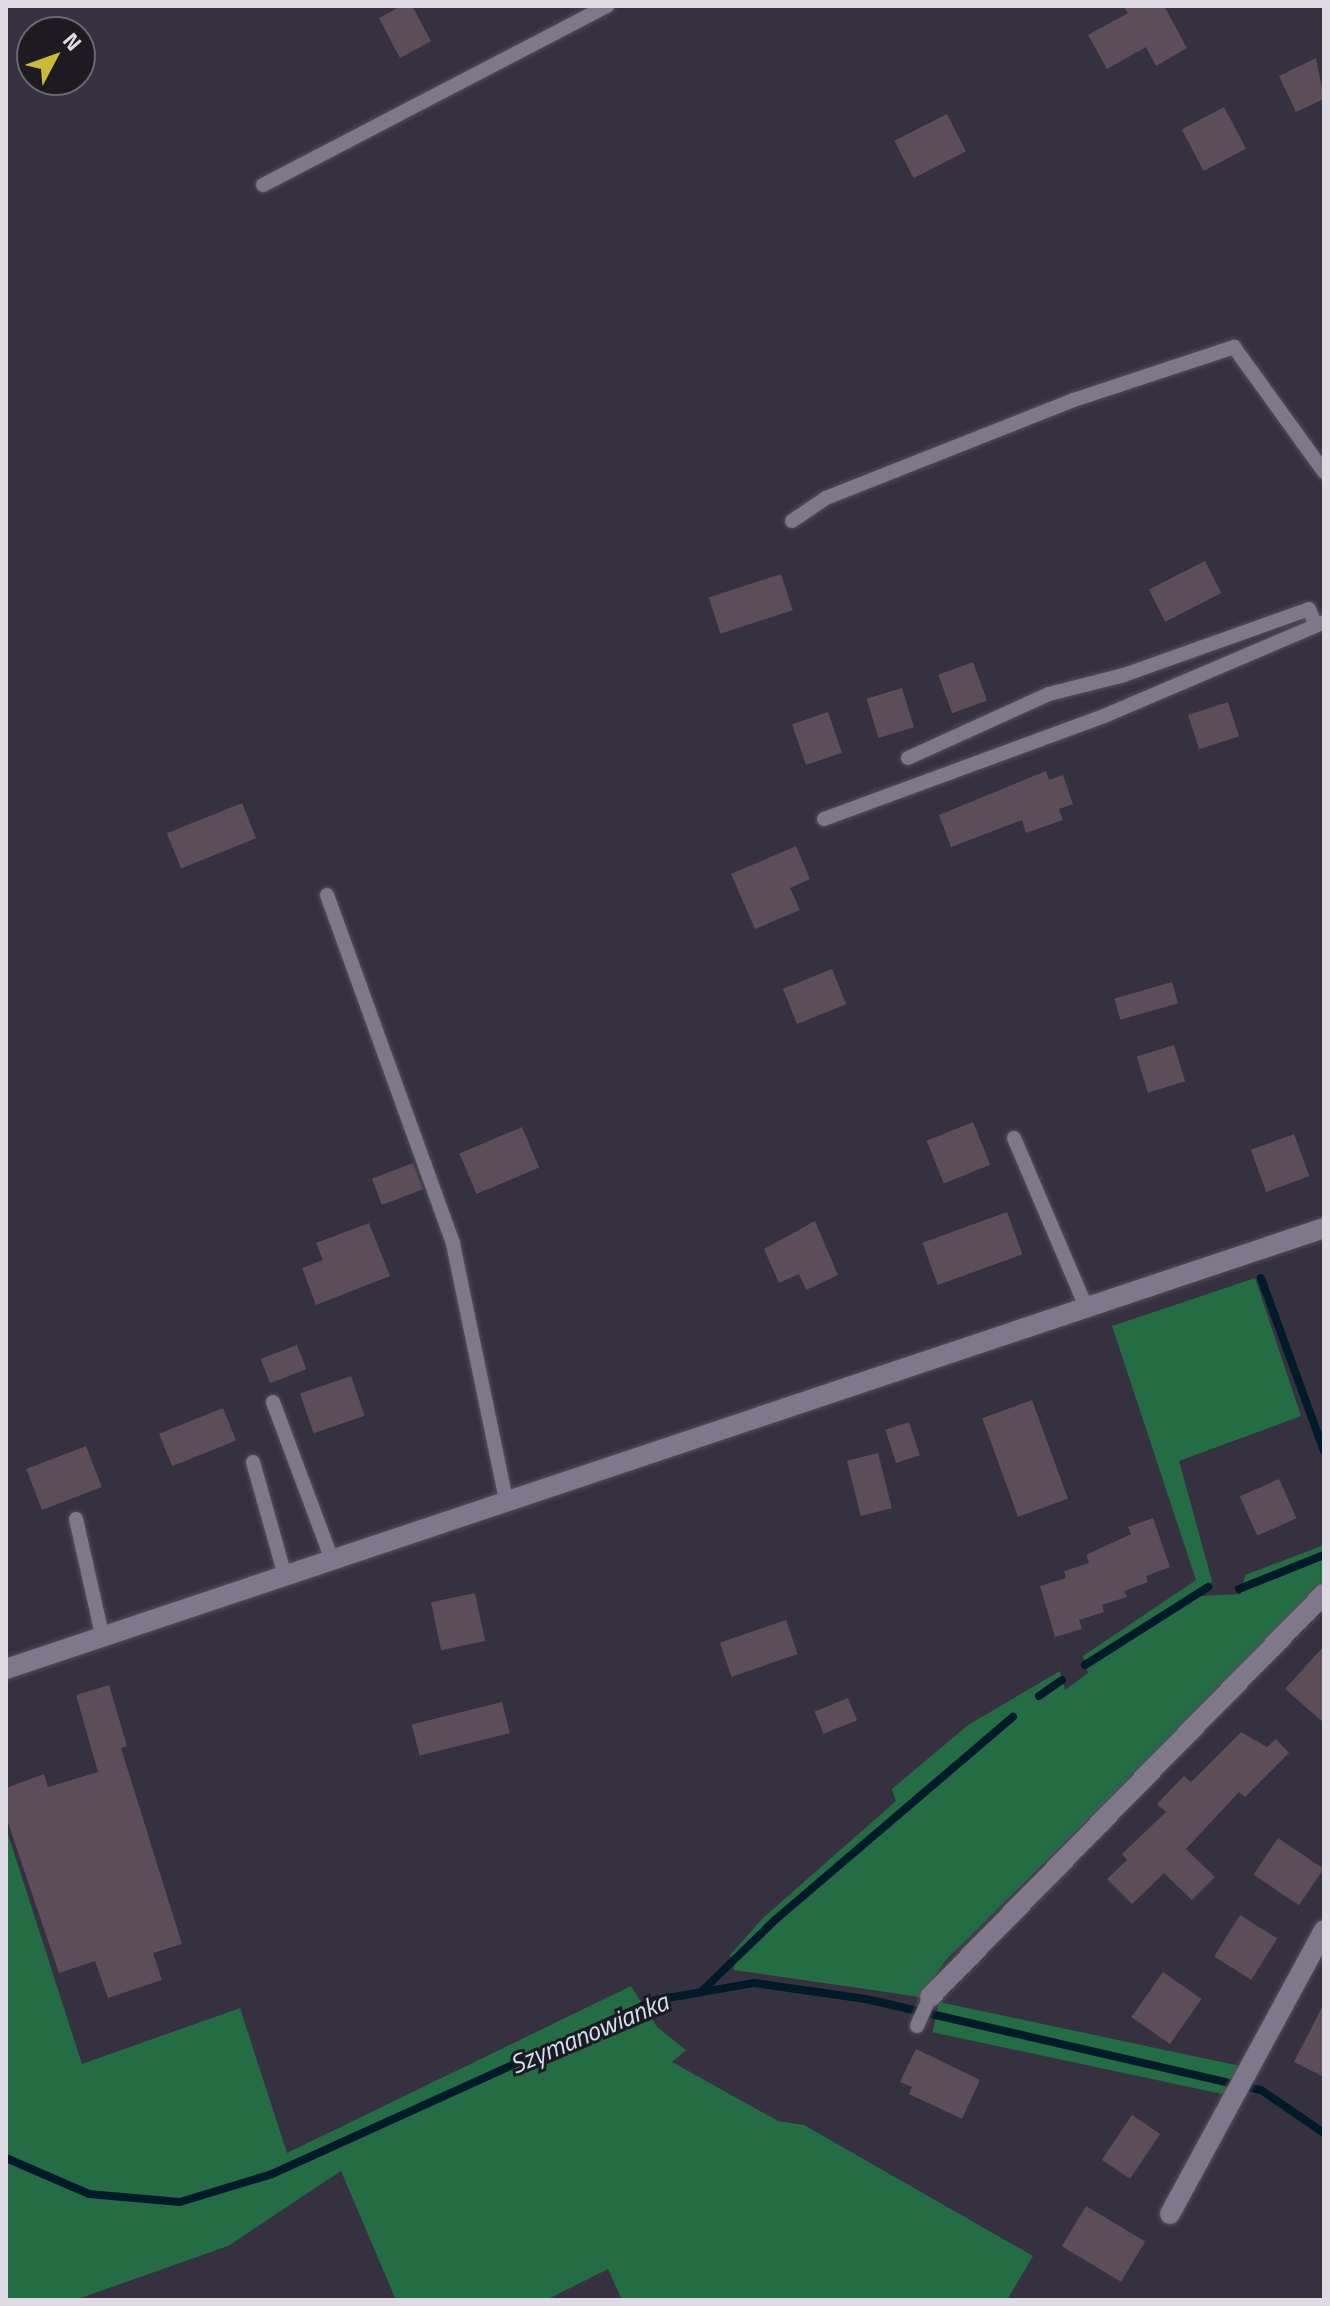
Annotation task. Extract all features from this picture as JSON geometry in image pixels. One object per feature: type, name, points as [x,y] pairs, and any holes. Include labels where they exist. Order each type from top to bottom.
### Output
[{"type":"street","points":[[6,1669],[1324,1228]]},
{"type":"street","points":[[930,1997],[1324,1594]]},
{"type":"street","points":[[1170,2214],[1324,1930]]},
{"type":"lane","points":[[263,185],[607,6]]},
{"type":"lane","points":[[792,521],[826,498],[1060,406],[1234,347],[1324,472]]},
{"type":"lane","points":[[824,819],[1104,716],[1320,624],[1309,609],[1124,675],[1049,694],[908,758]]},
{"type":"lane","points":[[327,895],[453,1244],[506,1501]]},
{"type":"lane","points":[[1014,1138],[1086,1307]]},
{"type":"lane","points":[[273,1402],[332,1560]]},
{"type":"lane","points":[[253,1462],[285,1576]]},
{"type":"lane","points":[[76,1519],[103,1639]]},
{"type":"lane","points":[[917,2026],[930,1997]]},
{"type":"green space","points":[[1255,1278],[1301,1416],[1179,1461],[1212,1581],[1201,1596],[1241,1594],[1245,1575],[1324,1545],[1324,1586],[946,1960],[920,1997],[734,1970],[730,1955],[763,1918],[896,1801],[892,1789],[968,1725],[1060,1671],[1065,1690],[1088,1673],[1083,1656],[1196,1580],[1112,1326]]},
{"type":"green space","points":[[6,1828],[82,2064],[240,2008],[287,2153],[631,1986],[657,2027],[686,2050],[672,2062],[778,2121],[804,2125],[1033,2256],[1007,2300],[622,2300],[608,2269],[546,2300],[396,2300],[341,2171],[228,2246],[75,2300],[6,2300]]},
{"type":"green space","points":[[939,2002],[1239,2066],[1233,2096],[933,2032]]},
{"type":"building","points":[[401,6],[412,6],[431,41],[400,58],[379,18]]},
{"type":"building","points":[[1123,6],[1164,6],[1187,48],[1156,66],[1146,47],[1107,69],[1088,35],[1128,13]]},
{"type":"building","points":[[1316,58],[1324,99],[1296,112],[1279,76]]},
{"type":"building","points":[[1224,107],[1246,148],[1204,171],[1182,130]]},
{"type":"building","points":[[947,114],[966,151],[913,178],[894,141]]},
{"type":"building","points":[[1205,561],[1221,593],[1165,622],[1149,590]]},
{"type":"building","points":[[781,574],[793,610],[720,634],[709,597]]},
{"type":"building","points":[[973,662],[987,701],[952,713],[938,675]]},
{"type":"building","points":[[902,688],[914,727],[879,738],[867,699]]},
{"type":"building","points":[[1228,702],[1239,736],[1199,749],[1188,715]]},
{"type":"building","points":[[828,712],[842,753],[806,765],[792,724]]},
{"type":"building","points":[[1046,771],[1049,780],[1063,775],[1073,804],[1059,809],[1063,820],[1026,833],[1022,820],[951,847],[939,815]]},
{"type":"building","points":[[242,803],[256,838],[181,869],[167,833]]},
{"type":"building","points":[[796,846],[810,879],[790,888],[800,910],[755,929],[731,874]]},
{"type":"building","points":[[832,969],[846,1004],[797,1024],[783,989]]},
{"type":"building","points":[[1172,982],[1178,1003],[1120,1020],[1114,999]]},
{"type":"building","points":[[1174,1045],[1185,1081],[1148,1093],[1137,1056]]},
{"type":"building","points":[[973,1122],[990,1165],[944,1183],[927,1141]]},
{"type":"building","points":[[522,1127],[539,1168],[477,1194],[459,1154]]},
{"type":"building","points":[[1294,1134],[1309,1176],[1266,1192],[1251,1150]]},
{"type":"building","points":[[413,1163],[423,1189],[382,1205],[372,1179]]},
{"type":"building","points":[[1007,1212],[1022,1254],[938,1285],[922,1243]]},
{"type":"building","points":[[815,1221],[838,1275],[806,1290],[799,1274],[779,1283],[764,1249]]},
{"type":"building","points":[[369,1223],[390,1276],[316,1305],[302,1268],[323,1260],[316,1243]]},
{"type":"building","points":[[297,1345],[306,1369],[270,1383],[261,1359]]},
{"type":"building","points":[[351,1376],[365,1416],[314,1433],[300,1394]]},
{"type":"building","points":[[1032,1400],[1068,1499],[1018,1517],[982,1418]]},
{"type":"building","points":[[223,1408],[236,1440],[172,1466],[159,1434]]},
{"type":"building","points":[[909,1422],[920,1455],[896,1463],[885,1430]]},
{"type":"building","points":[[86,1446],[102,1487],[42,1510],[26,1469]]},
{"type":"building","points":[[878,1453],[892,1508],[861,1516],[847,1461]]},
{"type":"building","points":[[1279,1479],[1296,1518],[1257,1536],[1240,1496]]},
{"type":"building","points":[[1153,1518],[1170,1567],[1146,1576],[1148,1582],[1124,1591],[1127,1597],[1102,1605],[1104,1612],[1079,1620],[1082,1629],[1055,1637],[1040,1586],[1066,1578],[1064,1571],[1089,1563],[1086,1555],[1131,1534],[1128,1527]]},
{"type":"building","points":[[475,1593],[485,1641],[441,1650],[431,1602]]},
{"type":"building","points":[[786,1620],[798,1654],[732,1677],[720,1643]]},
{"type":"building","points":[[1324,1646],[1324,1723],[1285,1689]]},
{"type":"building","points":[[109,1685],[127,1746],[121,1748],[182,1944],[153,1953],[162,1980],[108,1998],[95,1961],[59,1973],[6,1817],[6,1788],[44,1774],[48,1787],[98,1772],[76,1695]]},
{"type":"building","points":[[848,1698],[857,1720],[824,1734],[815,1711]]},
{"type":"building","points":[[502,1702],[510,1733],[420,1756],[412,1724]]},
{"type":"building","points":[[1241,1732],[1267,1747],[1276,1739],[1289,1753],[1245,1797],[1239,1792],[1186,1849],[1215,1877],[1192,1900],[1164,1873],[1132,1904],[1107,1879],[1127,1860],[1122,1854],[1166,1812],[1157,1804],[1184,1776],[1191,1782]]},
{"type":"building","points":[[1278,1838],[1324,1869],[1299,1905],[1253,1874]]},
{"type":"building","points":[[1240,1915],[1277,1938],[1251,1980],[1214,1957]]},
{"type":"building","points":[[1163,1972],[1202,1999],[1170,2044],[1131,2017]]},
{"type":"building","points":[[1324,2003],[1324,2077],[1294,2062]]},
{"type":"building","points":[[916,2049],[980,2080],[962,2119],[909,2094],[912,2087],[900,2082]]},
{"type":"building","points":[[1132,2115],[1160,2134],[1130,2179],[1102,2160]]},
{"type":"building","points":[[1086,2206],[1145,2242],[1121,2282],[1062,2246]]},
{"type":"waterway","points":[[1261,1278],[1324,1451]]},
{"type":"waterway","points":[[1239,1589],[1324,1555]]},
{"type":"waterway","points":[[1085,1665],[1208,1587]]},
{"type":"waterway","points":[[1039,1696],[1062,1680]]},
{"type":"waterway","points":[[702,1991],[775,1920],[1013,1717]]},
{"type":"waterway","name":"Szymanowianka","points":[[6,2158],[89,2194],[180,2202],[272,2174],[656,2000],[754,1983],[866,1999],[1261,2090],[1324,2133]]}]
